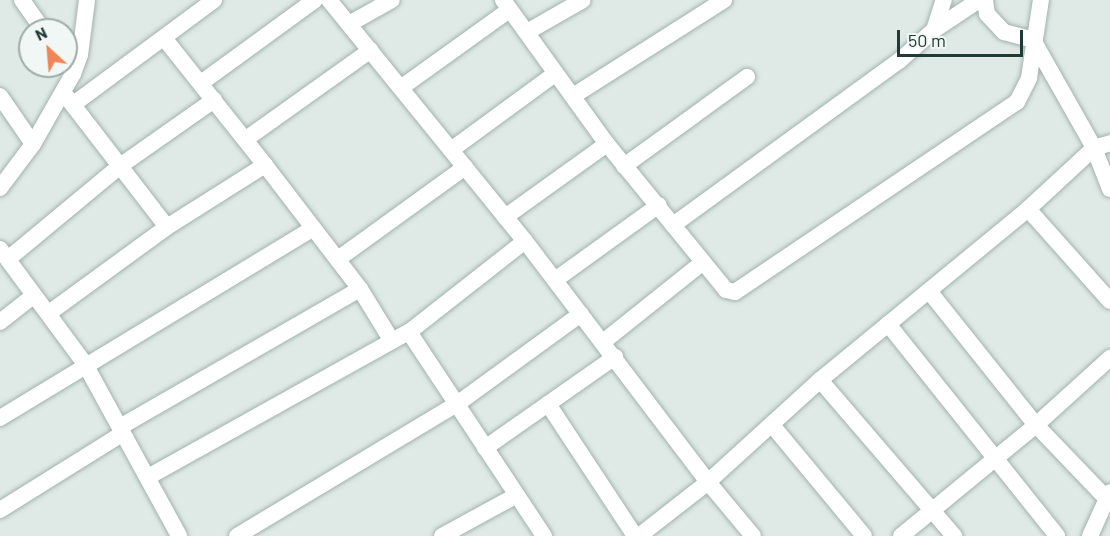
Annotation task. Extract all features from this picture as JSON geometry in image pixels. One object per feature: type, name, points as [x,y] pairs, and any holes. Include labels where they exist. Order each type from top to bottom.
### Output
[{"type":"street","points":[[22,0],[35,18]]},
{"type":"street","points":[[78,58],[87,0]]},
{"type":"street","points":[[0,188],[69,98],[164,38],[214,0]]},
{"type":"street","points":[[201,83],[315,0]]},
{"type":"street","points":[[329,0],[525,241],[708,482],[753,536]]},
{"type":"street","points":[[349,24],[392,0]]},
{"type":"street","points":[[527,32],[583,0]]},
{"type":"street","points":[[573,96],[724,0]]},
{"type":"street","points":[[934,30],[944,0]]},
{"type":"street","points":[[673,225],[899,62],[934,30],[979,0]]},
{"type":"street","points":[[985,0],[987,14],[1004,32],[1033,40],[1102,146],[1110,189]]},
{"type":"street","points":[[402,87],[506,5],[555,75],[624,166],[659,205],[702,263],[726,290],[735,292],[1017,102],[1029,78],[1033,40],[1041,0]]},
{"type":"street","points":[[164,38],[246,139],[311,230],[338,259],[360,289],[392,341]]},
{"type":"street","points":[[246,139],[371,50]]},
{"type":"street","points":[[452,150],[555,75]]},
{"type":"street","points":[[624,166],[747,77]]},
{"type":"street","points":[[70,78],[69,98],[167,227]]},
{"type":"street","points":[[0,96],[33,144]]},
{"type":"street","points":[[179,536],[85,364],[4,254],[120,166],[214,100]]},
{"type":"street","points":[[505,217],[607,144]]},
{"type":"street","points":[[548,404],[637,536],[708,482],[820,380],[1102,146]]},
{"type":"street","points":[[49,313],[167,227],[265,165]]},
{"type":"street","points":[[338,259],[465,167]]},
{"type":"street","points":[[555,280],[659,205]]},
{"type":"street","points":[[1028,209],[1110,301]]},
{"type":"street","points":[[0,418],[85,364],[311,230]]},
{"type":"street","points":[[148,477],[409,332],[525,241]]},
{"type":"street","points":[[603,342],[702,263]]},
{"type":"street","points":[[0,510],[122,430],[360,289]]},
{"type":"street","points":[[929,291],[1036,425],[1108,496],[1090,536]]},
{"type":"street","points":[[0,321],[33,296]]},
{"type":"street","points":[[237,536],[457,404],[581,314]]},
{"type":"street","points":[[888,324],[1057,536]]},
{"type":"street","points":[[409,332],[544,536]]},
{"type":"street","points":[[485,448],[615,357]]},
{"type":"street","points":[[901,536],[994,456],[1036,425],[1110,358]]},
{"type":"street","points":[[820,380],[954,536]]},
{"type":"street","points":[[772,425],[864,536]]},
{"type":"street","points":[[449,534],[517,495]]}]
